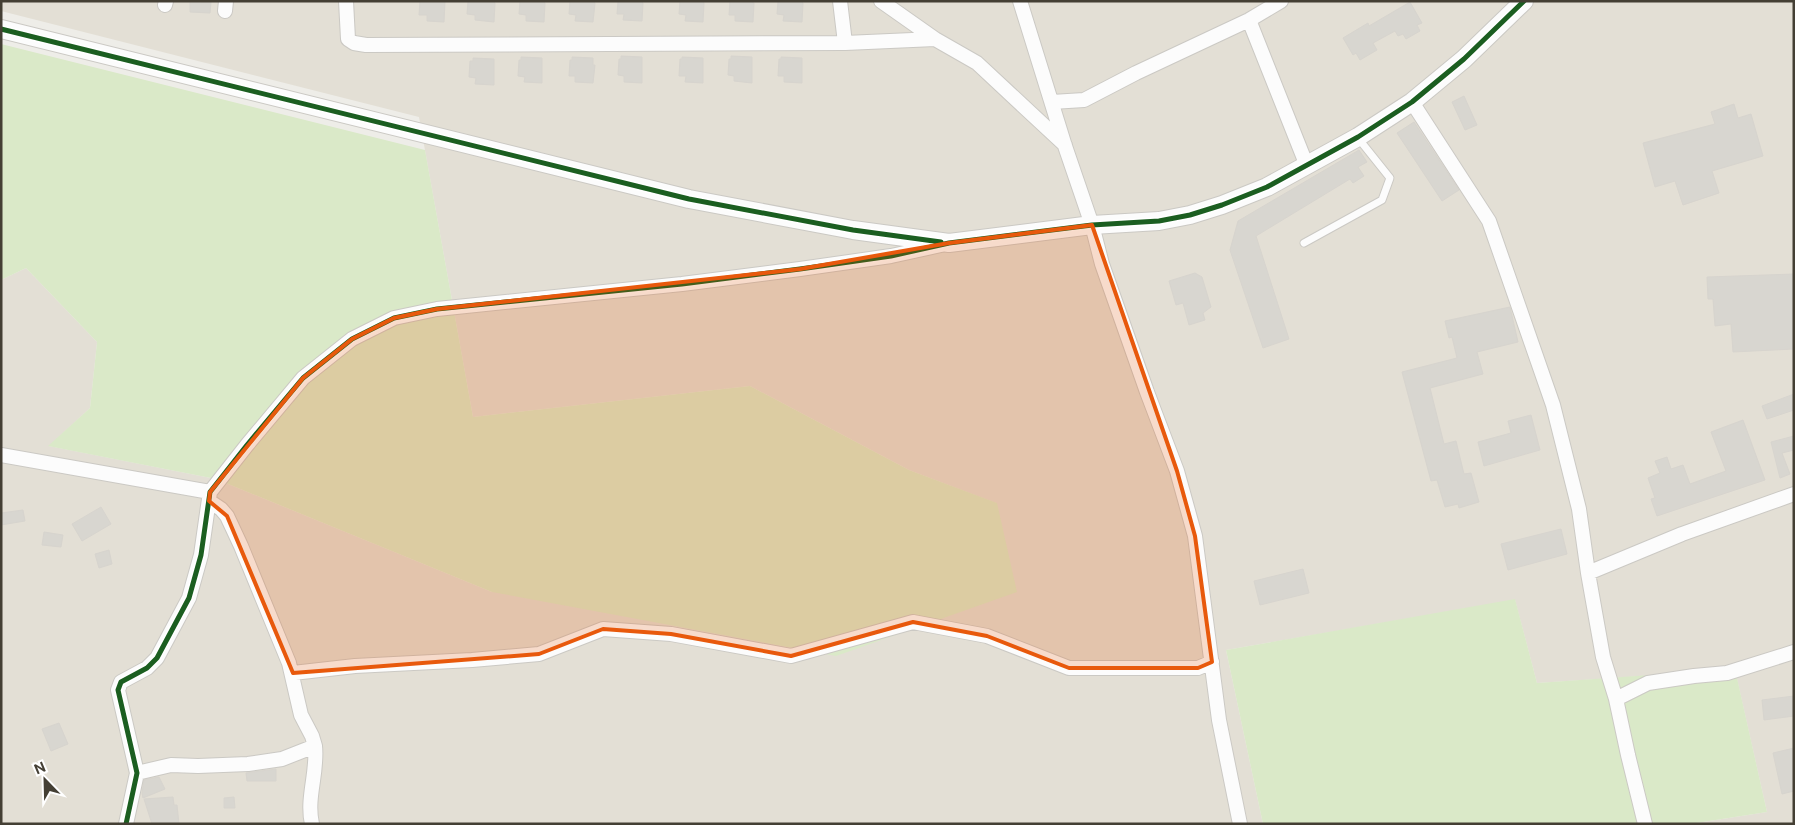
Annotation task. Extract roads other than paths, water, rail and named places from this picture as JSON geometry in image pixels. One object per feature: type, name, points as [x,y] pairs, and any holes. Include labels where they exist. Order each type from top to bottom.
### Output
[{"type":"street","points":[[346,1],[348,39],[354,43],[366,45],[845,43],[935,39]]},
{"type":"street","points":[[840,1],[845,43]]},
{"type":"street","points":[[882,1],[935,39],[977,63],[1065,146]]},
{"type":"street","points":[[1020,1],[1065,146],[1092,225],[1102,264],[1177,471],[1196,536],[1219,720],[1240,824]]},
{"type":"street","points":[[1052,102],[1084,100],[1136,73],[1249,20],[1281,1]]},
{"type":"street","points":[[126,824],[137,773],[118,690],[121,682],[146,668],[157,658],[189,598],[201,555],[209,497],[247,445],[303,378],[352,339],[394,318],[437,309],[682,284],[800,269],[891,256],[948,243],[1092,225],[1159,221],[1222,205],[1267,187],[1307,166],[1358,137],[1412,102],[1464,59],[1524,1]]},
{"type":"street","points":[[1249,20],[1307,166]]},
{"type":"street","points":[[1,29],[689,199],[853,230],[948,243]]},
{"type":"street","points":[[1412,102],[1489,221],[1553,405],[1579,509],[1603,657],[1616,699],[1646,824]]},
{"type":"street","points":[[1,455],[209,497],[227,516],[292,673],[300,714],[312,736],[315,746],[316,757],[311,786],[310,815],[312,824]]},
{"type":"street","points":[[1588,573],[1682,534],[1794,494]]},
{"type":"street","points":[[292,673],[354,666],[472,660],[539,654],[603,629],[671,634],[791,656],[913,622],[987,636],[1069,668],[1198,668],[1212,662]]},
{"type":"street","points":[[1616,699],[1648,682],[1727,673],[1794,652]]},
{"type":"street","points":[[137,773],[171,765],[248,764],[282,759],[315,746]]},
{"type":"lane","points":[[1304,243],[1382,200],[1390,178],[1358,137]]}]
